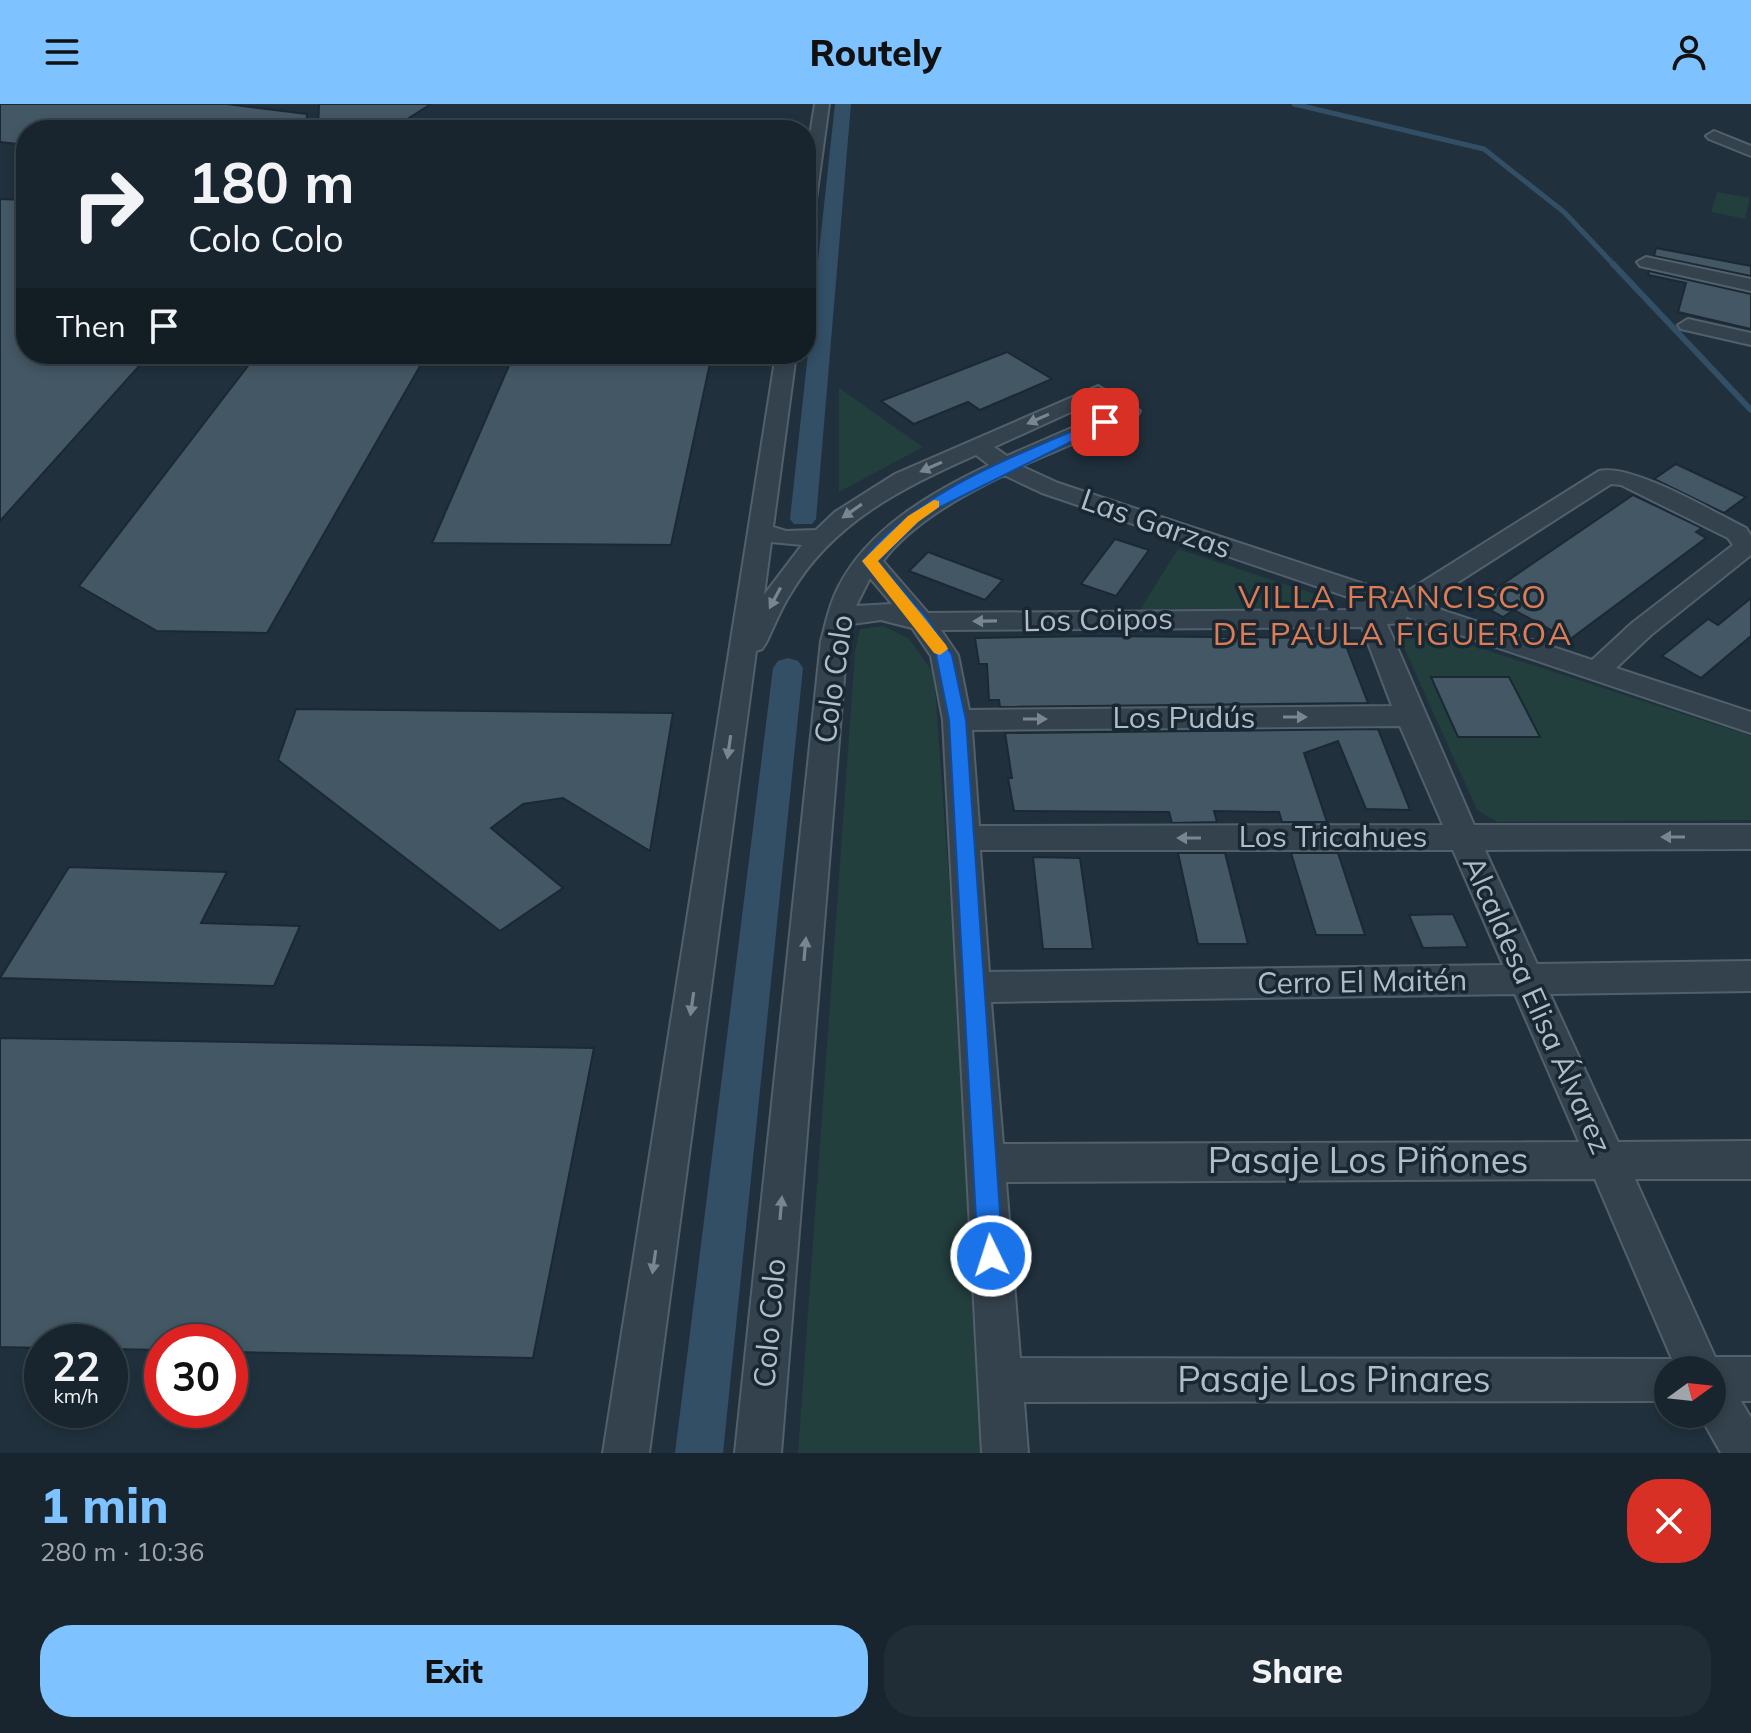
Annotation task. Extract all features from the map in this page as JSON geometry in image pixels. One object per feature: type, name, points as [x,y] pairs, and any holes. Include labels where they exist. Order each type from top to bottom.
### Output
[{"type":"street","points":[[816,145],[822,104]]},
{"type":"street","points":[[1714,136],[1751,151]]},
{"type":"street","points":[[1646,262],[1751,285]]},
{"type":"street","points":[[1688,325],[1751,339]]},
{"type":"street","name":"Colo Colo","points":[[626,1453],[785,364]]},
{"type":"street","name":"Colo Colo","points":[[740,670],[779,590],[843,517],[884,490],[1098,392],[1129,411],[1005,467],[913,519],[869,561],[855,579],[840,619],[834,641],[758,1453]]},
{"type":"street","name":"Las Garzas","points":[[978,446],[1005,467],[1050,488],[1371,617],[1401,607],[1751,723]]},
{"type":"street","points":[[1371,617],[1401,607],[1607,476],[1627,479],[1737,533],[1746,547],[1623,645],[1601,665],[1598,672]]},
{"type":"street","points":[[760,531],[785,538],[823,537]]},
{"type":"street","points":[[869,561],[921,622],[944,655],[957,720],[1005,1453]]},
{"type":"street","name":"Los Coipos","points":[[840,619],[867,611],[892,610],[921,622],[1371,617]]},
{"type":"street","name":"Alcaldesa Elisa Álvarez","points":[[1371,617],[1410,716],[1693,1356]]},
{"type":"street","name":"Los Pudús","points":[[957,720],[1410,716]]},
{"type":"street","name":"Los Tricahues","points":[[964,838],[1751,837]]},
{"type":"street","name":"Cerro El Maitén","points":[[973,987],[1751,976]]},
{"type":"street","name":"Pasaje Los Piñones","points":[[984,1163],[1751,1160]]},
{"type":"street","name":"Pasaje Los Pinares","points":[[1000,1380],[1654,1379]]},
{"type":"street","points":[[1726,1379],[1751,1379]]},
{"type":"street","points":[[1726,1418],[1746,1453]]},
{"type":"green space","points":[[1717,192],[1750,198],[1745,219],[1711,212]]},
{"type":"green space","points":[[839,388],[923,447],[839,492]]},
{"type":"green space","points":[[1178,549],[1333,600],[1336,607],[1140,610]]},
{"type":"green space","points":[[1403,623],[1751,736],[1751,820],[1498,822],[1477,810],[1397,632]]},
{"type":"green space","points":[[883,626],[908,638],[934,673],[990,1453],[798,1453],[855,651],[860,629]]},
{"type":"building","points":[[0,104],[227,104],[307,114],[307,120],[16,120],[16,144],[0,142]]},
{"type":"building","points":[[319,104],[431,104],[406,120],[318,120]]},
{"type":"building","points":[[0,199],[16,200],[16,364],[141,364],[0,521]]},
{"type":"building","points":[[1656,248],[1751,266],[1751,276],[1654,256]]},
{"type":"building","points":[[1649,271],[1751,294],[1751,329],[1678,312],[1686,283],[1648,275]]},
{"type":"building","points":[[1007,352],[1052,379],[980,410],[968,402],[914,424],[881,401]]},
{"type":"building","points":[[249,364],[421,364],[267,633],[157,631],[79,586]]},
{"type":"building","points":[[510,364],[710,364],[671,545],[432,543]]},
{"type":"building","points":[[1676,464],[1746,497],[1724,513],[1654,479]]},
{"type":"building","points":[[1633,495],[1702,528],[1696,532],[1706,538],[1569,640],[1514,610],[1503,617],[1476,602]]},
{"type":"building","points":[[1115,539],[1149,550],[1116,596],[1081,584]]},
{"type":"building","points":[[928,552],[1003,580],[985,600],[909,571]]},
{"type":"building","points":[[1751,598],[1751,636],[1701,678],[1662,656],[1708,619],[1718,625]]},
{"type":"building","points":[[975,638],[1343,638],[1368,703],[1000,707],[999,700],[989,700],[987,664],[979,664]]},
{"type":"building","points":[[1431,677],[1509,677],[1540,737],[1458,737]]},
{"type":"building","points":[[296,709],[673,713],[650,851],[563,798],[523,804],[491,828],[563,888],[500,931],[278,760]]},
{"type":"building","points":[[1378,729],[1410,810],[1366,809],[1338,741],[1304,753],[1327,822],[1282,822],[1279,812],[1214,811],[1217,822],[1172,823],[1169,812],[1014,811],[1008,778],[1012,778],[1005,733]]},
{"type":"building","points":[[1178,853],[1225,853],[1248,944],[1198,944]]},
{"type":"building","points":[[1291,853],[1338,853],[1365,935],[1316,935]]},
{"type":"building","points":[[1033,857],[1080,858],[1093,949],[1043,949]]},
{"type":"building","points":[[69,867],[227,872],[201,923],[300,926],[274,986],[0,978]]},
{"type":"building","points":[[1453,914],[1468,947],[1423,948],[1409,915]]},
{"type":"building","points":[[0,1038],[594,1048],[533,1358],[248,1352],[248,1324],[144,1324],[144,1350],[128,1349],[128,1324],[24,1324],[24,1348],[0,1347]]},
{"type":"waterway","points":[[803,519],[843,104]]},
{"type":"waterway","points":[[1294,104],[1484,149],[1564,212],[1615,266]]},
{"type":"waterway","points":[[1613,264],[1751,410]]},
{"type":"waterway","points":[[699,1453],[788,668]]},
{"type":"slow traffic","points":[[934,504],[913,519],[869,561],[940,649]]},
{"type":"district","name":"VILLA FRANCISCO DE PAULA FIGUEROA","points":[[1393,616]]},
{"type":"route","points":[[991,1256],[957,720],[951,683],[944,655],[921,622],[869,561],[913,519],[933,505],[1005,467],[1105,422]]}]
